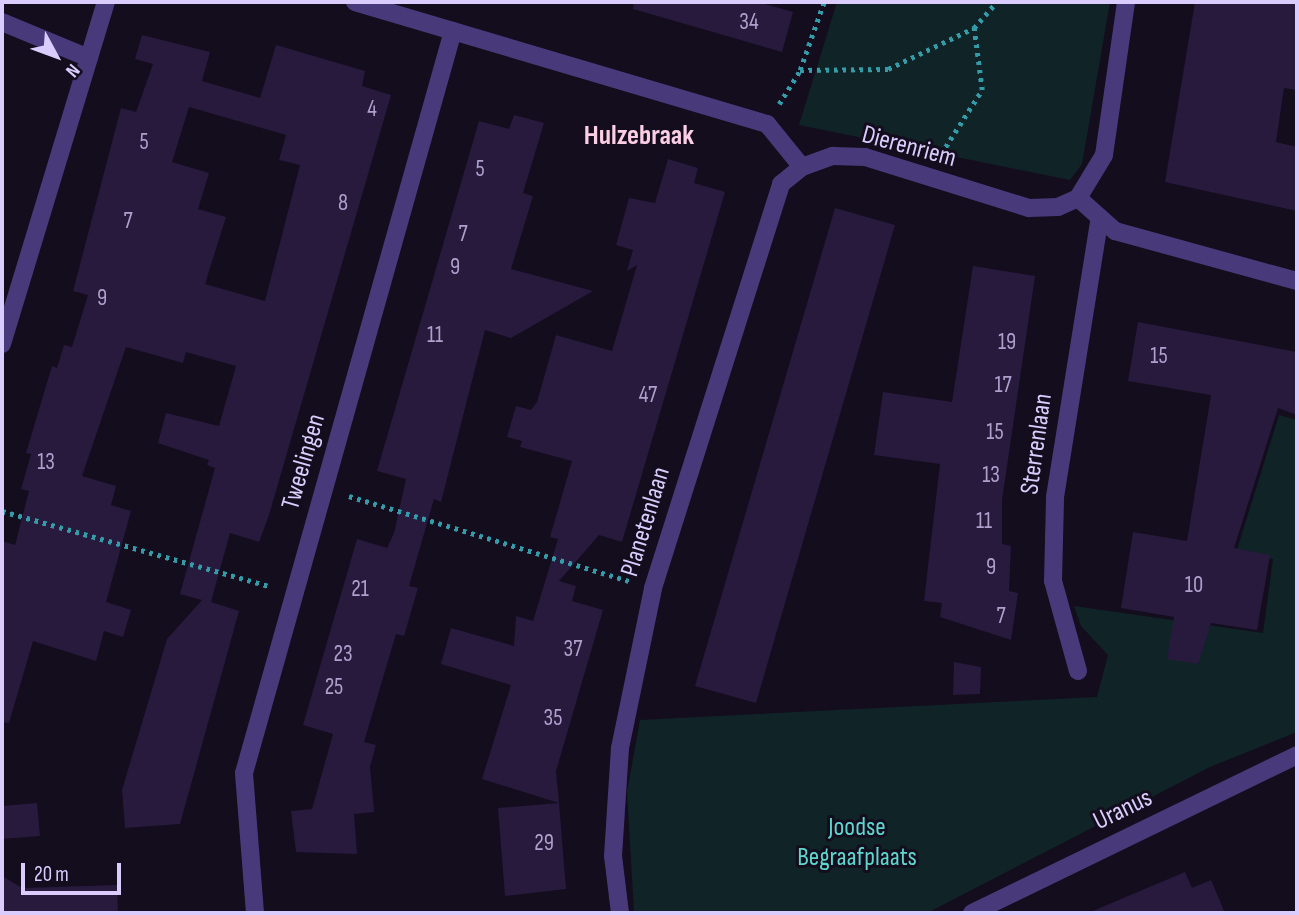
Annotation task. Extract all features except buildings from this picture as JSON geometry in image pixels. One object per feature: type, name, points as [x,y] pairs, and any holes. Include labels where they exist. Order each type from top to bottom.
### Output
[{"type":"street","points":[[2,344],[106,2]]},
{"type":"street","points":[[355,2],[767,124],[802,167]]},
{"type":"street","points":[[1126,2],[1104,155],[1077,198],[1099,223],[1297,281]]},
{"type":"street","points":[[2,22],[89,58]]},
{"type":"street","name":"Tweelingen","points":[[255,913],[244,773],[453,31]]},
{"type":"street","name":"Dierenriem","points":[[802,167],[833,156],[865,157],[1029,208],[1058,207],[1077,198]]},
{"type":"street","name":"Planetenlaan","points":[[620,913],[614,856],[620,748],[653,588],[768,211],[781,184],[802,167]]},
{"type":"street","name":"Sterrenlaan","points":[[1078,671],[1054,581],[1055,497],[1099,223]]},
{"type":"street","name":"Uranus","points":[[972,913],[1297,755]]},
{"type":"path","points":[[767,124],[800,70],[824,2]]},
{"type":"path","points":[[800,70],[888,69],[974,28],[997,2]]},
{"type":"path","points":[[933,178],[944,145],[982,90],[974,28]]},
{"type":"path","points":[[323,488],[653,588]]},
{"type":"path","points":[[2,511],[293,593]]},
{"type":"green space","points":[[837,2],[1110,2],[1082,164],[1070,180],[799,125]]},
{"type":"green space","name":"Joodse Begraafplaats","points":[[1279,415],[1297,420],[1297,732],[1210,767],[927,913],[634,913],[627,792],[640,720],[1097,697],[1108,655],[1081,626],[1074,606],[1263,633],[1273,559],[1236,553]]},
{"type":"district","name":"Hulzebraak","points":[[639,136]]}]
